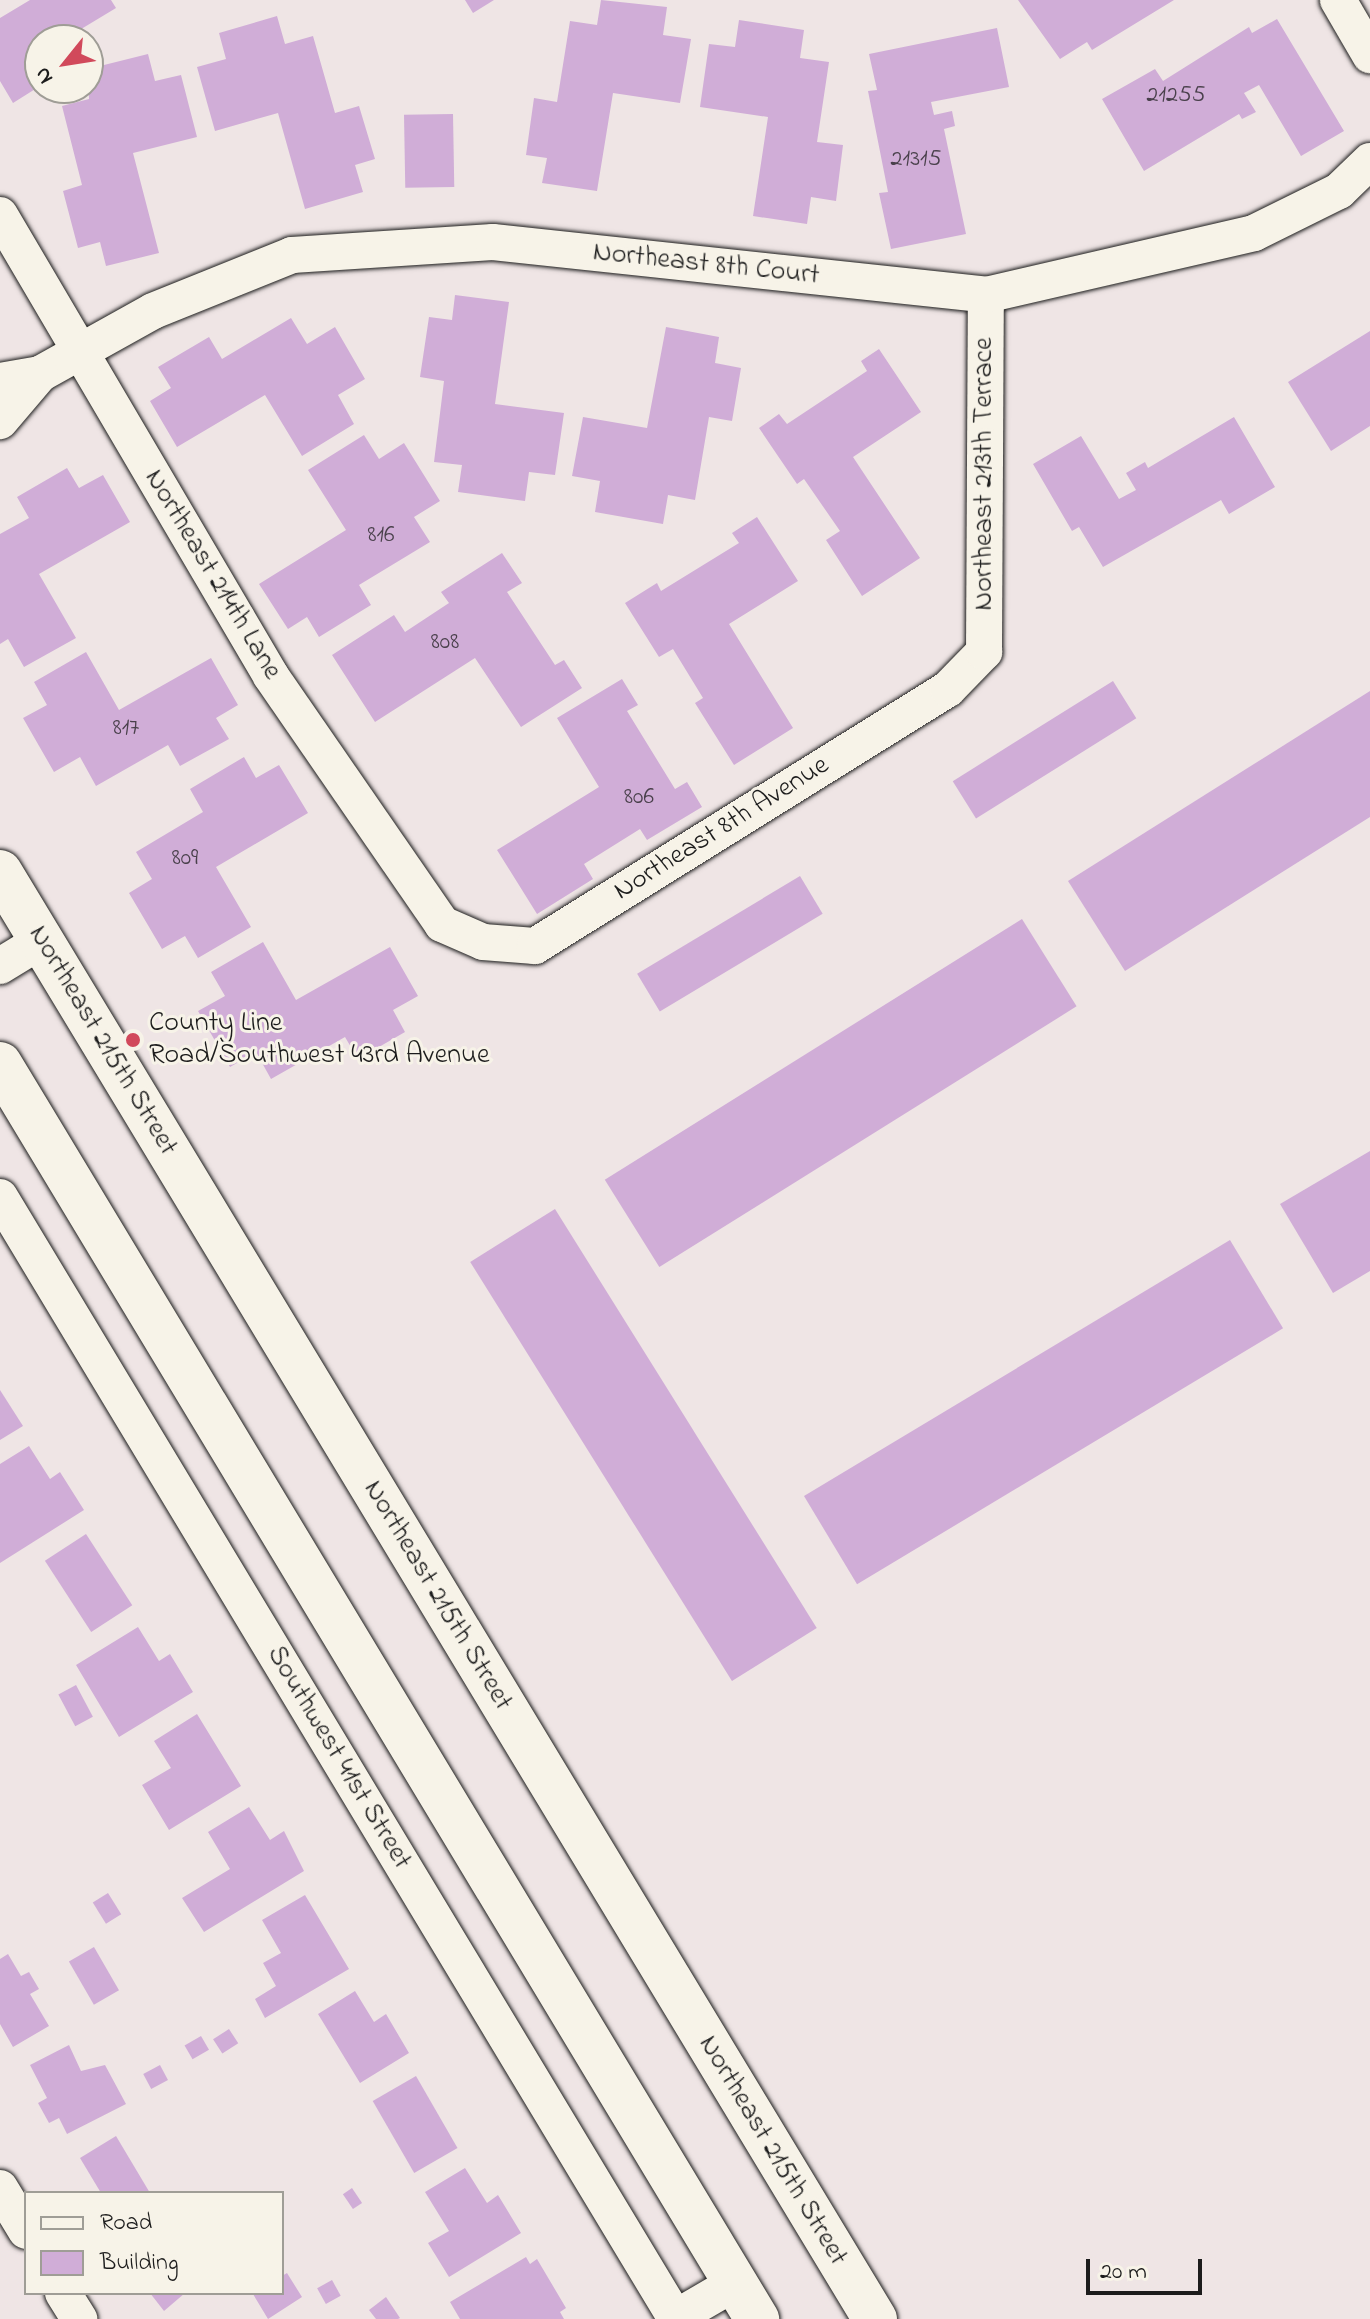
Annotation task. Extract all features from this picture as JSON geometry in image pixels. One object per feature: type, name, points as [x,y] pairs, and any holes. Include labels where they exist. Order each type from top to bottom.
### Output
[{"type":"street","points":[[1338,0],[1370,55]]},
{"type":"street","name":"Northeast 8th Court","points":[[0,421],[40,374],[80,350],[153,311],[292,255],[493,242],[986,295],[1254,233],[1339,191],[1370,161]]},
{"type":"street","name":"Northeast 214th Lane","points":[[0,215],[271,676],[442,924]]},
{"type":"street","name":"Northeast 213th Terrace","points":[[984,652],[986,295]]},
{"type":"street","name":"Northeast 8th Court","points":[[0,381],[40,374]]},
{"type":"street","name":"Northeast 8th Avenue","points":[[442,924],[483,942],[535,946],[948,689],[984,652]]},
{"type":"street","name":"Northeast 215th Street","points":[[0,872],[875,2319]]},
{"type":"street","points":[[0,966],[41,941]]},
{"type":"street","points":[[0,1064],[746,2301],[676,2318]]},
{"type":"street","name":"Southwest 41st Street","points":[[0,1197],[676,2318]]},
{"type":"street","points":[[0,2188],[24,2228]]},
{"type":"street","points":[[64,2295],[79,2319]]},
{"type":"building","points":[[30,0],[111,0],[116,8],[90,24],[24,24],[24,96],[13,103],[0,81],[0,18]]},
{"type":"building","points":[[465,0],[494,0],[473,13]]},
{"type":"building","points":[[601,0],[667,7],[663,35],[691,39],[680,103],[613,93],[597,191],[542,183],[547,158],[526,155],[534,98],[557,102],[570,21],[597,25]]},
{"type":"building","points":[[1018,0],[1174,0],[1092,50],[1087,42],[1060,59]]},
{"type":"building","points":[[277,16],[285,44],[313,36],[335,113],[359,106],[375,159],[355,165],[363,192],[305,209],[278,113],[215,131],[197,67],[226,59],[219,33]]},
{"type":"building","points":[[1277,19],[1344,131],[1301,156],[1259,85],[1244,93],[1256,112],[1242,119],[1239,114],[1144,171],[1102,99],[1155,69],[1163,81],[1249,27],[1252,33]]},
{"type":"building","points":[[739,20],[804,30],[800,58],[829,62],[817,142],[843,145],[836,201],[811,197],[807,224],[753,216],[768,117],[700,107],[709,44],[735,47]]},
{"type":"building","points":[[997,28],[1009,87],[931,102],[934,115],[952,111],[955,126],[944,129],[966,234],[891,249],[879,193],[888,192],[868,91],[877,90],[869,54]]},
{"type":"building","points":[[148,54],[155,81],[181,75],[197,137],[133,153],[159,253],[106,266],[100,242],[78,248],[63,191],[82,185],[62,106],[104,104],[104,65]]},
{"type":"building","points":[[453,114],[454,187],[405,188],[404,115]]},
{"type":"building","points":[[455,295],[509,302],[495,404],[564,413],[555,475],[529,472],[525,501],[458,492],[462,465],[434,462],[444,381],[420,377],[429,317],[452,320]]},
{"type":"building","points":[[291,318],[307,344],[335,327],[365,379],[338,395],[354,424],[302,456],[265,395],[177,447],[150,401],[171,388],[158,367],[209,337],[222,359]]},
{"type":"building","points":[[666,327],[719,337],[715,363],[741,368],[732,421],[709,417],[695,500],[668,495],[663,524],[595,512],[600,481],[572,476],[583,417],[647,428]]},
{"type":"building","points":[[1370,331],[1370,426],[1331,451],[1288,382]]},
{"type":"building","points":[[879,349],[921,412],[853,457],[920,558],[862,596],[826,540],[840,531],[804,479],[797,484],[759,428],[779,414],[787,424],[867,371],[861,361]]},
{"type":"building","points":[[1234,417],[1275,487],[1229,514],[1221,500],[1103,567],[1079,527],[1072,531],[1033,464],[1081,436],[1119,499],[1136,490],[1126,473],[1145,462],[1148,468]]},
{"type":"building","points":[[364,435],[379,459],[404,443],[440,501],[414,517],[430,542],[359,585],[371,605],[319,637],[307,617],[288,629],[259,584],[346,530],[308,470]]},
{"type":"building","points":[[67,468],[79,488],[103,475],[130,522],[39,574],[76,638],[24,667],[8,639],[0,644],[0,534],[29,518],[17,497]]},
{"type":"building","points":[[757,517],[798,581],[729,624],[793,728],[734,765],[695,703],[703,698],[673,649],[659,657],[625,603],[657,583],[661,591],[739,543],[732,533]]},
{"type":"building","points":[[502,553],[522,583],[507,592],[555,665],[564,660],[582,688],[521,727],[475,658],[375,722],[332,655],[394,615],[405,632],[449,603],[441,592]]},
{"type":"building","points":[[86,652],[119,710],[211,658],[238,705],[216,718],[229,739],[180,766],[168,745],[96,786],[80,757],[54,772],[23,718],[47,705],[34,682]]},
{"type":"building","points":[[622,679],[638,705],[627,711],[675,789],[687,782],[702,807],[647,840],[640,829],[584,864],[593,879],[537,914],[497,850],[599,787],[557,718]]},
{"type":"building","points":[[1113,681],[1136,718],[976,818],[953,781]]},
{"type":"building","points":[[1370,691],[1370,817],[1125,971],[1068,881]]},
{"type":"building","points":[[244,757],[256,778],[279,765],[308,813],[216,867],[251,927],[198,958],[185,936],[162,949],[129,893],[152,879],[136,852],[203,812],[190,789]]},
{"type":"building","points":[[800,876],[823,914],[660,1012],[637,974]]},
{"type":"building","points":[[1022,919],[1077,1006],[659,1267],[605,1180]]},
{"type":"building","points":[[263,942],[296,1000],[390,947],[418,996],[393,1010],[405,1032],[358,1059],[345,1037],[271,1079],[256,1052],[230,1067],[198,1011],[225,996],[211,972]]},
{"type":"building","points":[[1370,1151],[1370,1271],[1333,1293],[1280,1204]]},
{"type":"building","points":[[555,1209],[817,1628],[732,1681],[470,1262]]},
{"type":"building","points":[[1230,1240],[1283,1328],[857,1584],[804,1496]]},
{"type":"building","points":[[0,1390],[23,1426],[0,1440]]},
{"type":"building","points":[[29,1446],[50,1479],[60,1472],[84,1510],[0,1563],[0,1464]]},
{"type":"building","points":[[86,1534],[132,1605],[91,1632],[45,1561]]},
{"type":"building","points":[[138,1627],[159,1661],[170,1654],[193,1692],[119,1737],[76,1665]]},
{"type":"building","points":[[76,1685],[93,1717],[75,1726],[58,1694]]},
{"type":"building","points":[[197,1714],[241,1786],[169,1830],[142,1785],[171,1768],[154,1741]]},
{"type":"building","points":[[249,1807],[270,1840],[284,1831],[304,1871],[204,1932],[182,1898],[230,1869],[208,1832]]},
{"type":"building","points":[[108,1893],[121,1914],[106,1924],[93,1903]]},
{"type":"building","points":[[305,1895],[349,1969],[265,2018],[255,1999],[276,1986],[263,1963],[281,1953],[262,1920]]},
{"type":"building","points":[[94,1947],[119,1990],[94,2005],[69,1962]]},
{"type":"building","points":[[8,1954],[21,1976],[29,1972],[39,1989],[30,1994],[49,2026],[13,2047],[0,2024],[0,1959]]},
{"type":"building","points":[[355,1991],[374,2022],[386,2014],[409,2053],[360,2083],[318,2014]]},
{"type":"building","points":[[229,2029],[238,2043],[222,2054],[213,2039]]},
{"type":"building","points":[[201,2036],[209,2050],[193,2059],[185,2046]]},
{"type":"building","points":[[69,2045],[81,2071],[105,2065],[126,2104],[67,2134],[59,2118],[49,2123],[38,2103],[47,2098],[30,2065]]},
{"type":"building","points":[[160,2065],[168,2080],[151,2089],[143,2074]]},
{"type":"building","points":[[416,2076],[458,2148],[414,2173],[373,2101]]},
{"type":"building","points":[[116,2136],[149,2191],[100,2191],[80,2158]]},
{"type":"building","points":[[465,2168],[487,2203],[498,2195],[521,2233],[449,2277],[428,2243],[449,2231],[425,2192]]},
{"type":"building","points":[[352,2188],[362,2203],[353,2209],[343,2194]]},
{"type":"building","points":[[526,2257],[530,2264],[537,2259],[566,2308],[560,2312],[564,2319],[460,2319],[450,2302]]},
{"type":"building","points":[[287,2273],[302,2297],[268,2319],[254,2295],[284,2295],[284,2275]]},
{"type":"building","points":[[332,2280],[341,2296],[326,2304],[317,2288]]},
{"type":"building","points":[[152,2295],[183,2295],[164,2311]]},
{"type":"building","points":[[386,2297],[400,2318],[376,2319],[369,2310]]},
{"type":"place","name":"County Line Road/Southwest 43rd Avenue","points":[[133,1040]]}]
